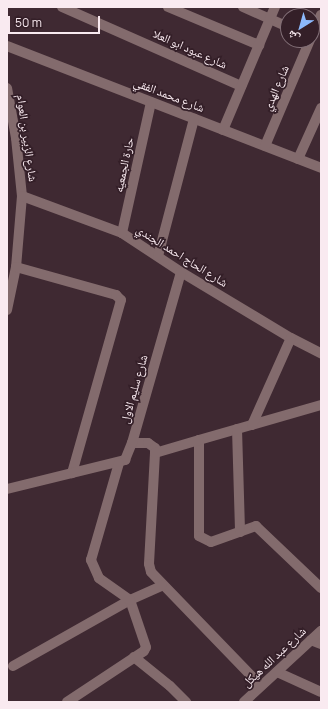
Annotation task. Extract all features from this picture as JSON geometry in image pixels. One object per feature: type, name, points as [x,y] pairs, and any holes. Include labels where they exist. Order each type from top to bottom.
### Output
[{"type":"street","name":"شارع عبود ابو العلا","points":[[62,7],[242,86]]},
{"type":"street","points":[[168,7],[259,45]]},
{"type":"street","points":[[243,7],[280,23]]},
{"type":"street","points":[[223,130],[274,7]]},
{"type":"street","name":"شارع محمد الفقي","points":[[7,46],[298,159],[320,166]]},
{"type":"street","name":"شارع الهدي","points":[[265,146],[307,48]]},
{"type":"street","name":"شارع الزبير بن العوام","points":[[7,88],[16,138],[22,196],[16,267],[7,310]]},
{"type":"street","name":"حارة الجمعيه","points":[[122,233],[151,102]]},
{"type":"street","points":[[298,159],[321,108]]},
{"type":"street","points":[[158,256],[194,119]]},
{"type":"street","name":"شارع الحاج احمد الجندي","points":[[22,196],[122,233],[181,272],[291,338],[321,353]]},
{"type":"street","points":[[16,267],[116,295],[121,300],[72,473]]},
{"type":"street","name":"شارع سليم الاول","points":[[119,463],[127,457],[132,443],[181,272]]},
{"type":"street","points":[[252,425],[291,338]]},
{"type":"street","points":[[155,453],[321,405]]},
{"type":"street","points":[[237,429],[240,532]]},
{"type":"street","points":[[199,440],[199,536],[211,542],[253,526],[257,527],[321,588]]},
{"type":"street","points":[[132,443],[148,443],[154,448],[155,453],[149,564],[155,579],[261,686]]},
{"type":"street","points":[[7,489],[119,463],[91,560],[99,578],[130,600],[146,648],[67,702]]},
{"type":"street","points":[[13,666],[130,600],[162,586]]},
{"type":"street","name":"شارع عبد الله هيكل","points":[[244,702],[277,672],[316,642],[321,631]]},
{"type":"street","points":[[134,657],[170,686],[186,702]]},
{"type":"street","points":[[277,672],[321,692]]}]
